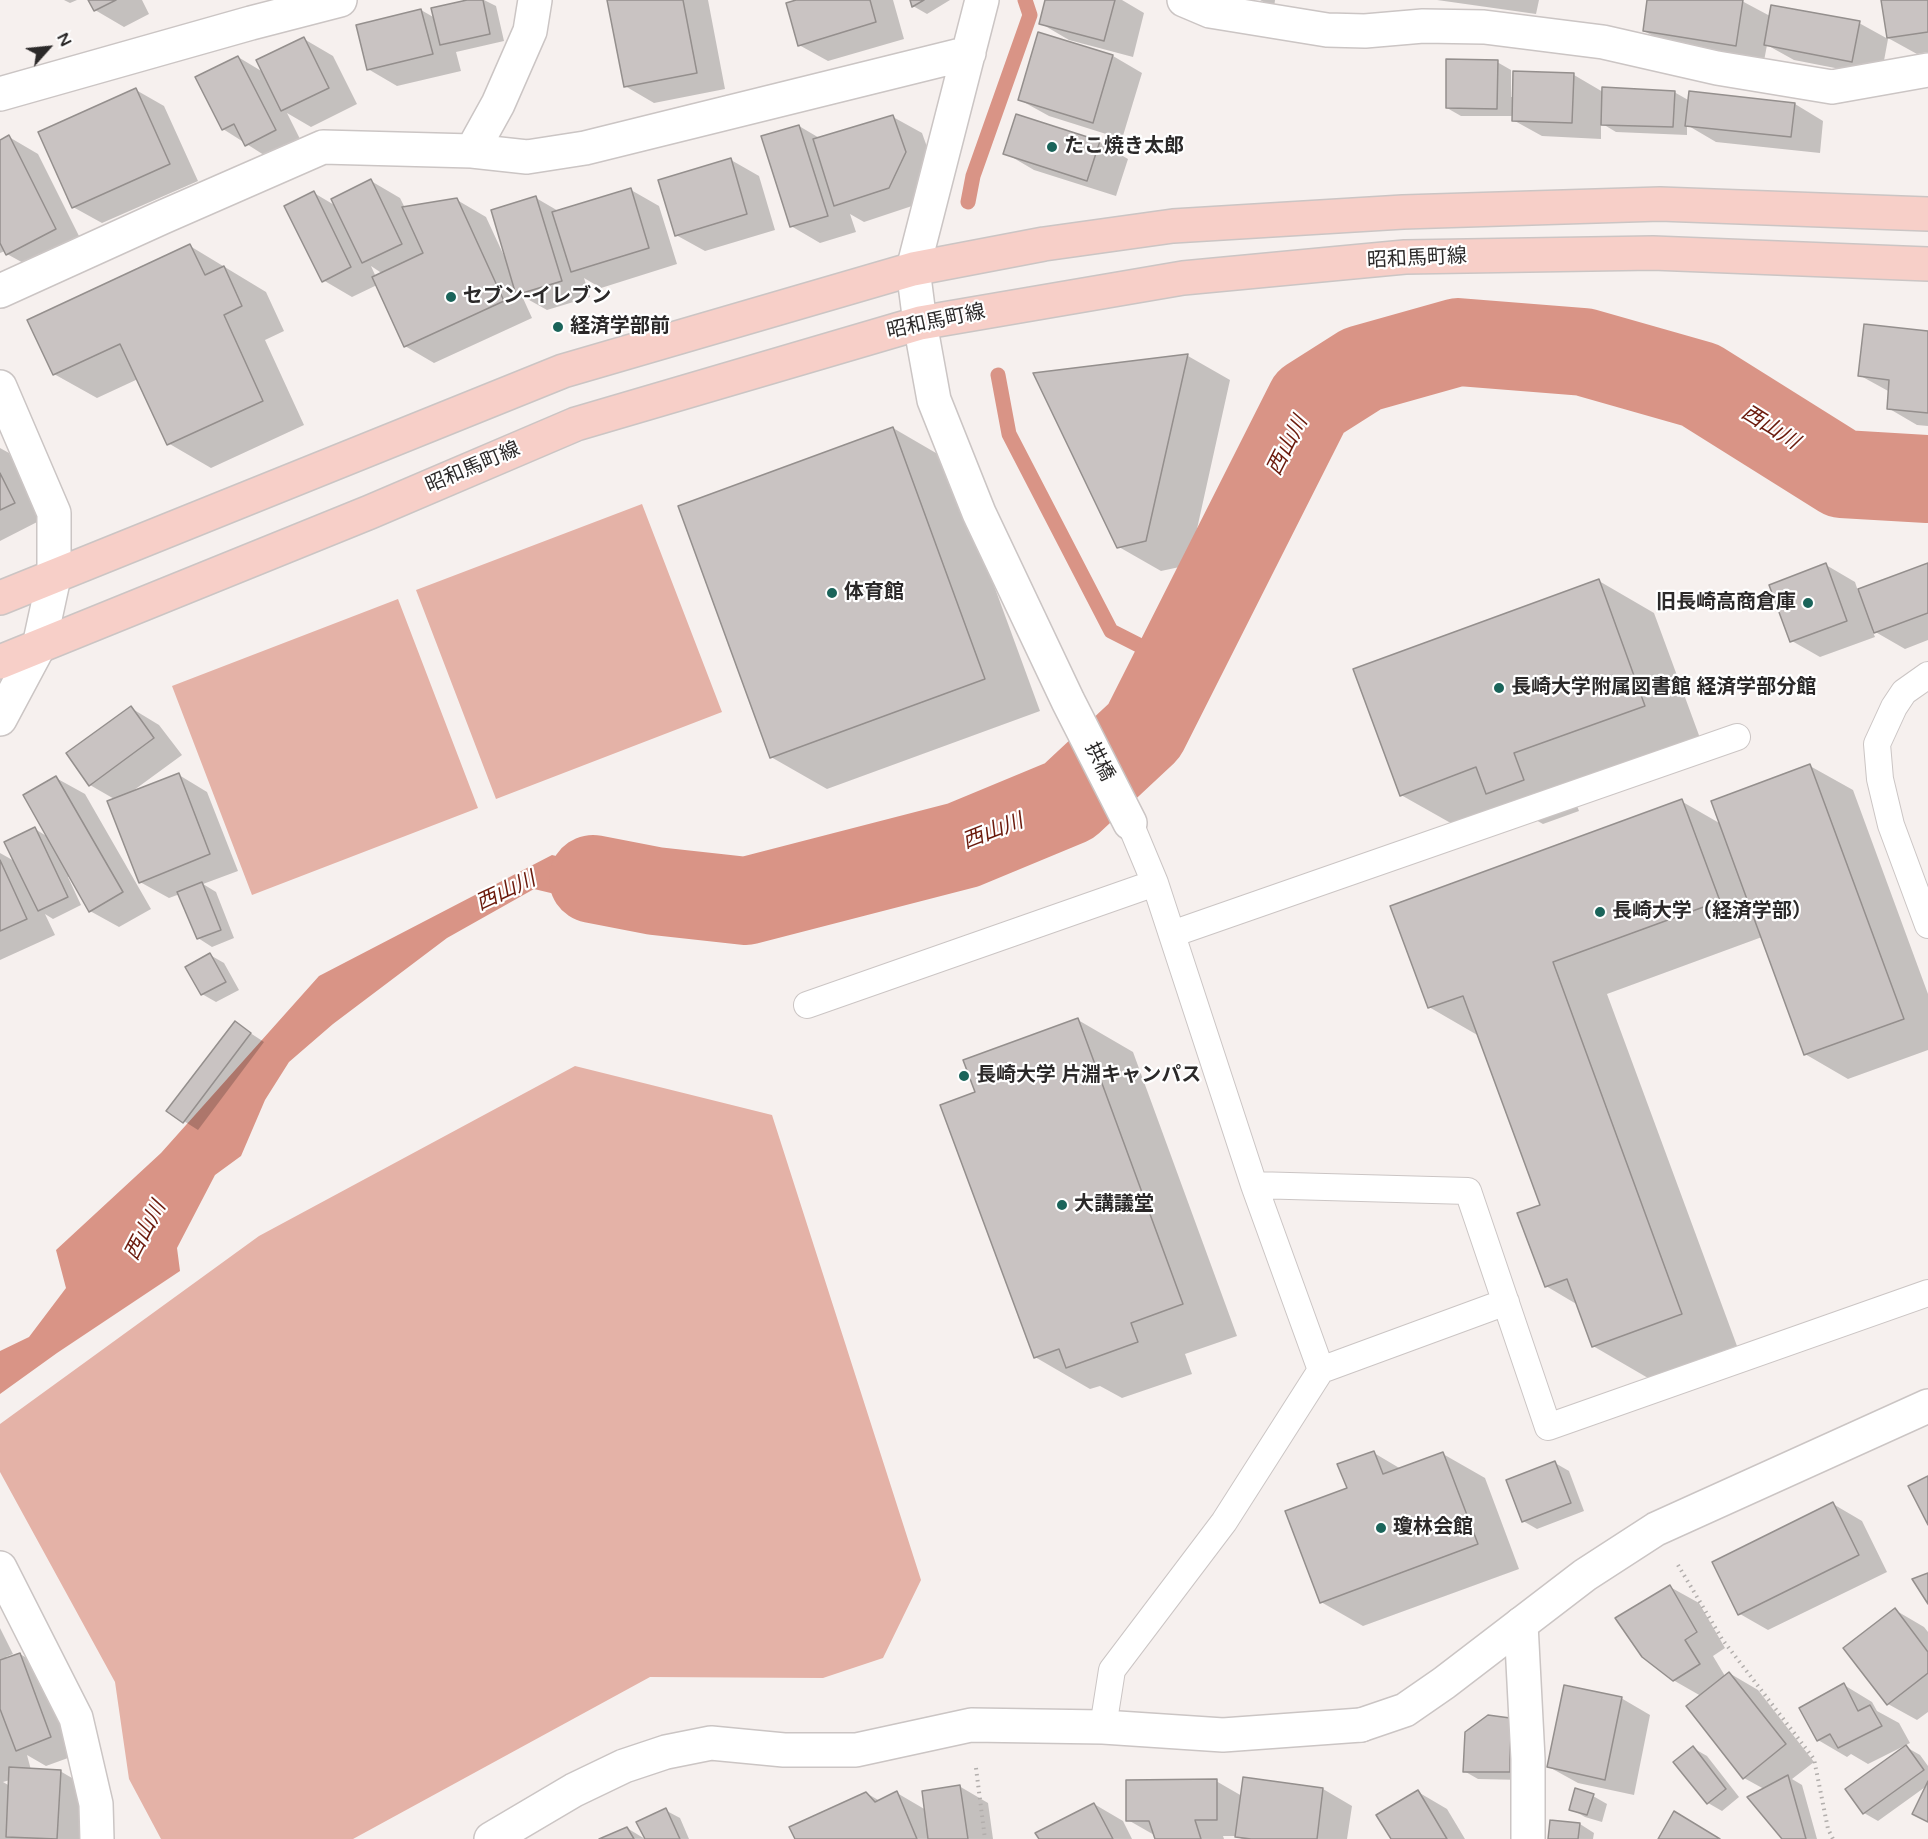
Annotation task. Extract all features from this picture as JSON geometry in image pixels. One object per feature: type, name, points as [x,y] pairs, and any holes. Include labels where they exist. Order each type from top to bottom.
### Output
[{"type":"main road","points":[[0,598],[563,371],[913,269],[1044,244],[1173,226],[1403,212],[1660,204],[1928,214]]},
{"type":"main road","name":"昭和馬町線","points":[[0,662],[370,512],[576,424],[920,323],[1183,278],[1405,257],[1653,254],[1928,264]]},
{"type":"street","points":[[0,94],[249,11],[340,0]]},
{"type":"street","points":[[472,151],[498,104],[530,31],[535,0]]},
{"type":"street","points":[[913,269],[982,0]]},
{"type":"street","points":[[1184,0],[1210,11],[1327,30],[1365,31],[1423,26],[1484,27],[1603,42],[1717,69],[1832,87],[1928,70]]},
{"type":"street","points":[[0,291],[324,147],[472,151],[527,157],[585,148],[969,53]]},
{"type":"street","name":"拱橋","points":[[913,269],[934,399],[942,420],[979,513],[1068,701],[1130,823]]},
{"type":"street","points":[[0,387],[54,513],[54,577],[39,646],[0,719]]},
{"type":"street","points":[[491,1839],[574,1790],[624,1766],[666,1752],[711,1743],[784,1750],[856,1750],[971,1725],[1103,1727],[1223,1735],[1361,1725],[1405,1710],[1444,1683],[1585,1575],[1656,1529],[1928,1406]]},
{"type":"street","points":[[0,1568],[76,1718],[96,1804],[97,1839]]},
{"type":"street","points":[[1521,1624],[1528,1759],[1528,1839]]},
{"type":"lane","points":[[1928,675],[1904,692],[1894,707],[1877,744],[1880,779],[1891,825],[1928,925]]},
{"type":"lane","points":[[1172,934],[1737,737]]},
{"type":"lane","points":[[1130,823],[1155,883],[1254,1185],[1321,1370]]},
{"type":"lane","points":[[807,1005],[1155,883]]},
{"type":"lane","points":[[1254,1185],[1468,1191],[1548,1427],[1928,1293]]},
{"type":"lane","points":[[1103,1727],[1112,1670],[1224,1522],[1321,1370],[1506,1302]]},
{"type":"path","points":[[1656,1529],[1722,1639],[1814,1758],[1828,1829],[1833,1839]]},
{"type":"path","points":[[971,1725],[985,1839]]},
{"type":"shaded area","points":[[642,504],[722,712],[496,799],[416,590]]},
{"type":"shaded area","points":[[398,599],[478,808],[252,895],[172,686]]},
{"type":"shaded area","points":[[575,1066],[772,1115],[921,1580],[883,1658],[823,1678],[650,1677],[353,1839],[161,1839],[129,1779],[115,1682],[0,1472],[0,1424],[259,1236]]},
{"type":"water","points":[[552,855],[597,866],[642,862],[709,874],[716,921],[651,917],[534,889],[447,938],[333,1024],[289,1062],[265,1100],[241,1156],[215,1175],[177,1248],[180,1271],[0,1394],[0,1351],[29,1337],[66,1288],[56,1250],[161,1153],[319,976]]},
{"type":"building","points":[[88,0],[116,0],[94,11]]},
{"type":"building","points":[[467,0],[483,0],[490,34],[440,45],[431,8]]},
{"type":"building","points":[[607,0],[683,0],[697,73],[624,87]]},
{"type":"building","points":[[796,0],[870,0],[876,22],[798,46],[786,3]]},
{"type":"building","points":[[910,0],[924,0],[912,7]]},
{"type":"building","points":[[1045,0],[1115,0],[1104,41],[1039,24]]},
{"type":"building","points":[[1647,0],[1743,0],[1736,46],[1643,31]]},
{"type":"building","points":[[1881,0],[1928,0],[1928,32],[1887,38]]},
{"type":"building","points":[[1771,5],[1860,21],[1852,62],[1764,45]]},
{"type":"building","points":[[421,9],[433,54],[367,70],[356,25]]},
{"type":"building","points":[[1038,32],[1113,55],[1093,123],[1018,100]]},
{"type":"building","points":[[304,37],[329,88],[281,111],[256,60]]},
{"type":"building","points":[[238,56],[276,130],[245,146],[234,124],[222,130],[195,77]]},
{"type":"building","points":[[1446,59],[1498,60],[1497,109],[1446,108]]},
{"type":"building","points":[[1513,71],[1574,73],[1572,123],[1512,121]]},
{"type":"building","points":[[1602,87],[1675,91],[1673,127],[1601,125]]},
{"type":"building","points":[[136,88],[170,164],[72,208],[38,132]]},
{"type":"building","points":[[1689,91],[1795,103],[1791,137],[1685,126]]},
{"type":"building","name":"たこ焼き太郎","points":[[1016,114],[1100,141],[1087,181],[1003,154]]},
{"type":"building","points":[[893,115],[906,152],[889,188],[834,206],[813,139]]},
{"type":"building","points":[[799,125],[828,216],[790,227],[761,136]]},
{"type":"building","points":[[9,135],[56,229],[6,255],[0,243],[0,140]]},
{"type":"building","points":[[731,158],[747,214],[675,236],[658,180]]},
{"type":"building","points":[[371,179],[402,244],[362,263],[331,199]]},
{"type":"building","points":[[631,188],[649,248],[571,272],[552,212]]},
{"type":"building","points":[[314,191],[351,267],[322,282],[284,206]]},
{"type":"building","points":[[536,196],[562,281],[516,295],[491,210]]},
{"type":"building","points":[[457,198],[504,301],[404,347],[372,277],[423,253],[402,207]]},
{"type":"building","points":[[190,244],[205,275],[224,266],[242,306],[224,315],[263,401],[167,445],[120,344],[53,375],[27,320]]},
{"type":"building","points":[[1864,324],[1928,331],[1928,413],[1887,409],[1889,380],[1858,376]]},
{"type":"building","points":[[1188,354],[1146,541],[1117,548],[1033,373]]},
{"type":"building","name":"体育館","points":[[893,427],[985,679],[770,758],[678,506]]},
{"type":"building","points":[[0,473],[15,503],[0,510]]},
{"type":"building","name":"旧長崎高商倉庫","points":[[1826,563],[1847,621],[1790,642],[1769,585]]},
{"type":"building","points":[[1928,563],[1928,613],[1874,633],[1858,589]]},
{"type":"building","name":"長崎大学附属図書館 経済学部分館","points":[[1599,579],[1645,706],[1514,753],[1524,780],[1486,794],[1476,767],[1400,796],[1353,669]]},
{"type":"building","points":[[131,706],[154,738],[89,786],[66,753]]},
{"type":"building","points":[[1810,764],[1904,1019],[1804,1055],[1711,801]]},
{"type":"building","points":[[179,773],[210,854],[139,883],[107,801]]},
{"type":"building","points":[[56,776],[123,892],[89,912],[23,795]]},
{"type":"building","points":[[1682,799],[1720,901],[1553,962],[1682,1314],[1592,1347],[1567,1279],[1545,1287],[1517,1213],[1540,1205],[1463,996],[1428,1008],[1390,906]]},
{"type":"building","points":[[35,827],[68,897],[38,911],[4,842]]},
{"type":"building","points":[[0,860],[27,919],[0,931]]},
{"type":"building","points":[[202,882],[221,930],[197,939],[177,892]]},
{"type":"building","points":[[210,953],[226,982],[201,995],[185,967]]},
{"type":"building","name":"大講議堂","points":[[1078,1018],[1183,1304],[1131,1323],[1138,1342],[1066,1368],[1059,1349],[1034,1358],[940,1105],[975,1092],[963,1060]]},
{"type":"building","points":[[235,1021],[251,1033],[183,1123],[166,1111]]},
{"type":"building","name":"瓊林会館","points":[[1374,1451],[1383,1474],[1443,1452],[1478,1544],[1320,1603],[1285,1511],[1347,1488],[1337,1464]]},
{"type":"building","points":[[1555,1461],[1571,1503],[1522,1522],[1506,1480]]},
{"type":"building","points":[[1928,1476],[1928,1525],[1908,1486]]},
{"type":"building","points":[[1833,1502],[1859,1555],[1738,1615],[1712,1562]]},
{"type":"building","points":[[1928,1573],[1928,1604],[1912,1579]]},
{"type":"building","points":[[1670,1585],[1697,1632],[1685,1640],[1700,1664],[1673,1681],[1642,1657],[1615,1618]]},
{"type":"building","points":[[1895,1608],[1928,1652],[1928,1673],[1887,1705],[1843,1648]]},
{"type":"building","points":[[20,1653],[51,1737],[16,1751],[0,1709],[0,1660]]},
{"type":"building","points":[[1729,1672],[1786,1744],[1743,1779],[1686,1706]]},
{"type":"building","points":[[1844,1683],[1858,1711],[1870,1705],[1882,1726],[1838,1748],[1830,1734],[1817,1741],[1799,1708]]},
{"type":"building","points":[[1564,1685],[1622,1697],[1605,1780],[1547,1767]]},
{"type":"building","points":[[1488,1715],[1510,1718],[1510,1772],[1463,1772],[1465,1732]]},
{"type":"building","points":[[1906,1745],[1924,1770],[1863,1814],[1845,1789]]},
{"type":"building","points":[[1693,1746],[1726,1789],[1707,1804],[1673,1762]]},
{"type":"building","points":[[9,1767],[61,1770],[57,1839],[6,1837]]},
{"type":"building","points":[[1788,1775],[1806,1839],[1782,1839],[1747,1797]]},
{"type":"building","points":[[1243,1777],[1323,1788],[1317,1839],[1235,1837]]},
{"type":"building","points":[[1217,1779],[1217,1820],[1195,1820],[1201,1839],[1155,1839],[1149,1821],[1126,1821],[1126,1780]]},
{"type":"building","points":[[1928,1781],[1928,1822],[1912,1814]]},
{"type":"building","points":[[960,1785],[968,1839],[928,1839],[922,1791]]},
{"type":"building","points":[[1575,1788],[1594,1794],[1587,1815],[1569,1810]]},
{"type":"building","points":[[1418,1790],[1447,1839],[1391,1839],[1376,1815]]},
{"type":"building","points":[[897,1791],[917,1839],[795,1839],[789,1827],[866,1792],[875,1802]]},
{"type":"building","points":[[1094,1803],[1113,1839],[1039,1839],[1035,1833]]},
{"type":"building","points":[[666,1808],[680,1839],[645,1839],[636,1822]]},
{"type":"building","points":[[1674,1811],[1720,1839],[1658,1839]]},
{"type":"building","points":[[1550,1820],[1580,1823],[1578,1839],[1548,1839]]},
{"type":"building","points":[[627,1827],[634,1839],[599,1839]]},
{"type":"waterway","points":[[968,202],[973,176],[1030,15],[1025,0]]},
{"type":"waterway","name":"西山川","points":[[593,879],[655,891],[746,901],[963,845],[1069,801],[1144,731],[1310,402],[1362,369],[1458,342],[1584,352],[1700,385],[1842,474],[1928,479]]},
{"type":"waterway","points":[[998,375],[1009,434],[1111,631],[1178,665]]},
{"type":"place","name":"たこ焼き太郎","points":[[1052,147]]},
{"type":"place","name":"セブン-イレブン","points":[[451,297]]},
{"type":"place","name":"経済学部前","points":[[558,327]]},
{"type":"place","name":"体育館","points":[[832,593]]},
{"type":"place","name":"旧長崎高商倉庫","points":[[1808,603]]},
{"type":"place","name":"長崎大学附属図書館 経済学部分館","points":[[1499,688]]},
{"type":"place","name":"長崎大学（経済学部）","points":[[1600,912]]},
{"type":"place","name":"長崎大学 片淵キャンパス","points":[[964,1076]]},
{"type":"place","name":"大講議堂","points":[[1062,1205]]},
{"type":"place","name":"瓊林会館","points":[[1381,1528]]}]
